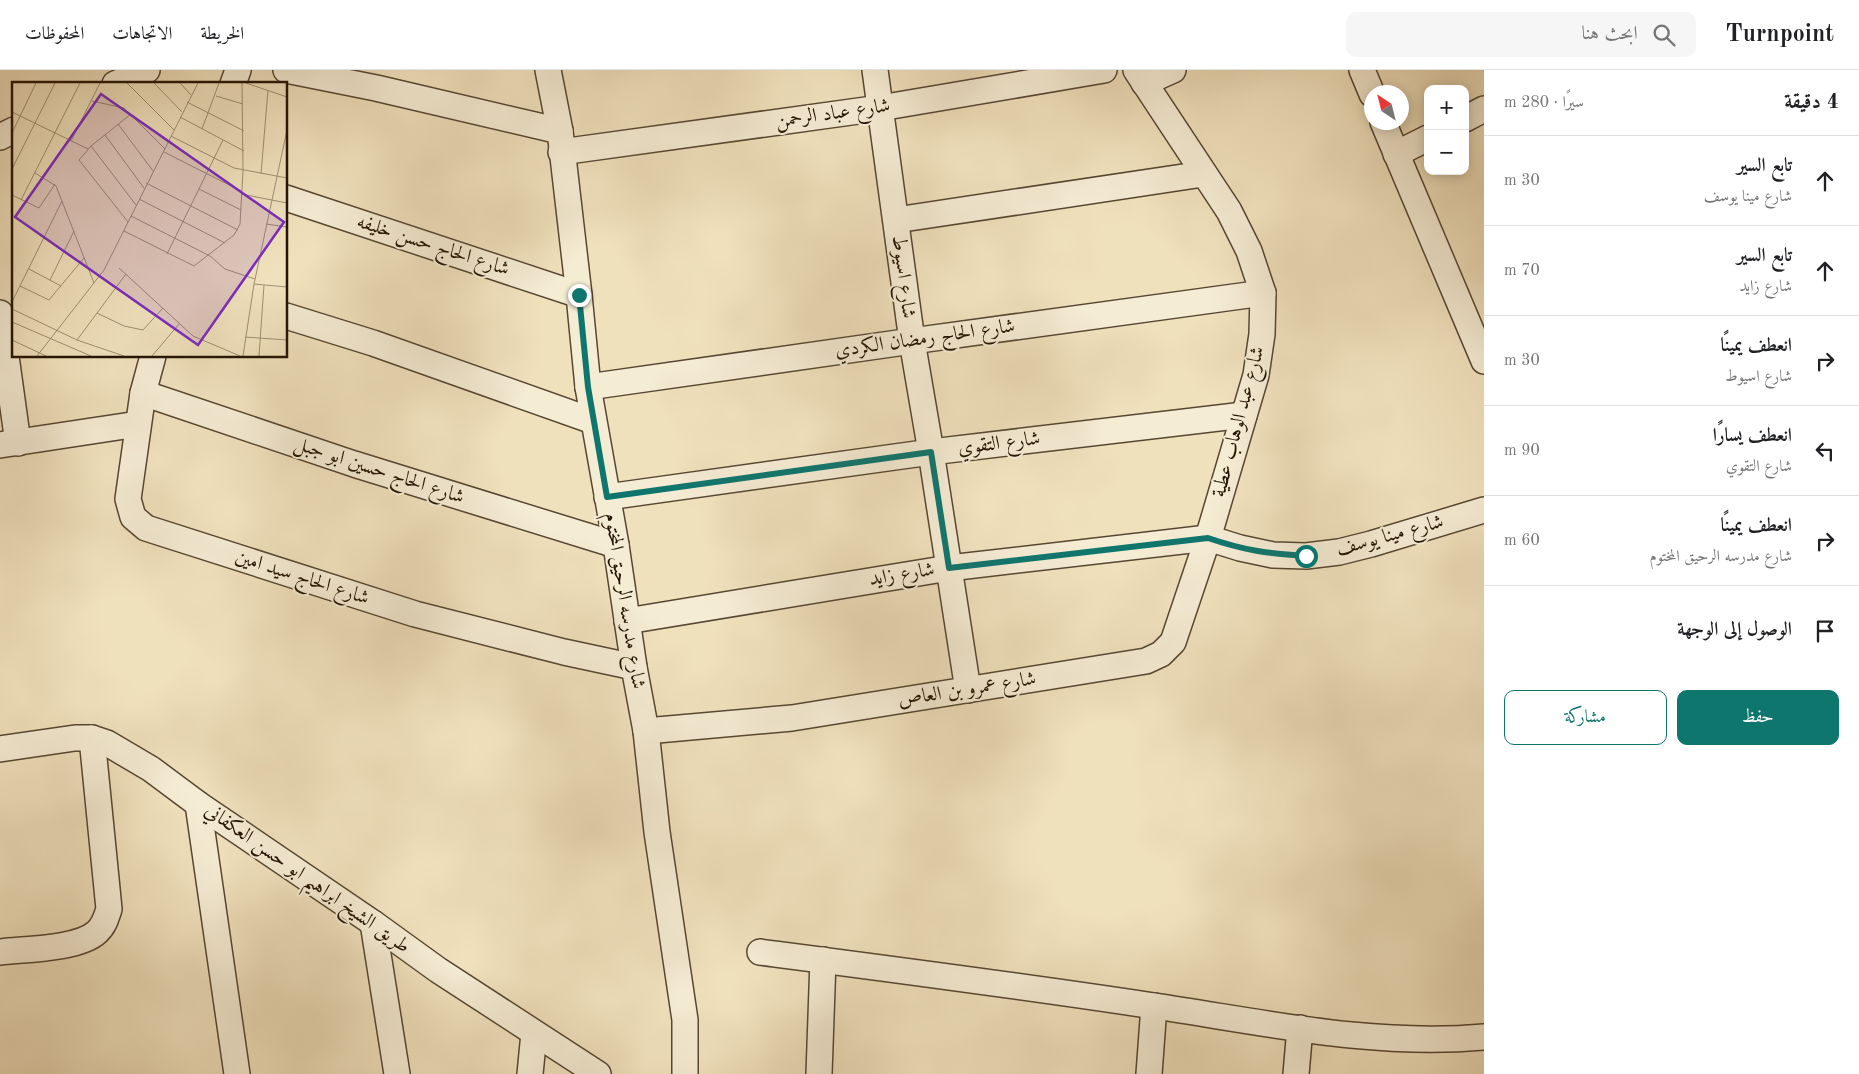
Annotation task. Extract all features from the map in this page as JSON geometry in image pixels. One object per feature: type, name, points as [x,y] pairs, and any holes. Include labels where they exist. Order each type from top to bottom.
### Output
[{"type":"street","points":[[120,82],[147,70]]},
{"type":"street","points":[[234,82],[238,70]]},
{"type":"street","points":[[286,70],[376,88],[561,142]]},
{"type":"street","name":"شارع مدرسه الرحيق المختوم","points":[[548,70],[561,142],[593,421],[616,545],[634,667],[646,731],[657,832],[684,1020],[685,1074]]},
{"type":"street","name":"شارع اسيوط","points":[[875,70],[912,341],[968,690]]},
{"type":"street","name":"شارع عباد الرحمن","points":[[561,142],[880,108],[1104,70]]},
{"type":"street","points":[[1140,76],[1173,70]]},
{"type":"street","points":[[1362,70],[1368,85]]},
{"type":"street","name":"شارع عبد الوهاب عطية","points":[[1140,76],[1229,211],[1249,251],[1263,293],[1262,334],[1256,375],[1208,538]]},
{"type":"street","points":[[1469,117],[1484,109]]},
{"type":"street","points":[[1386,130],[1484,361]]},
{"type":"street","points":[[0,137],[12,131]]},
{"type":"street","points":[[1396,154],[1424,140]]},
{"type":"street","points":[[896,220],[1203,174]]},
{"type":"street","name":"شارع الحاج حسن خليفه","points":[[288,199],[579,295]]},
{"type":"street","name":"شارع الحاج رمضان الكردي","points":[[588,387],[1263,293]]},
{"type":"street","points":[[0,313],[9,444],[138,424]]},
{"type":"street","points":[[288,317],[373,343],[593,421]]},
{"type":"street","name":"شارع الحاج سيد امين","points":[[152,358],[143,393],[128,499],[133,517],[146,528],[415,614],[564,652],[634,667]]},
{"type":"street","name":"شارع الحاج حسين ابو جبل","points":[[143,393],[354,464],[616,545]]},
{"type":"street","name":"شارع التقوي","points":[[607,497],[931,452],[1244,415]]},
{"type":"street","name":"شارع مينا يوسف","points":[[1208,538],[1240,548],[1273,554],[1306,556],[1339,552],[1371,544],[1484,510]]},
{"type":"street","name":"شارع زايد","points":[[627,621],[949,568],[1208,538]]},
{"type":"street","name":"شارع عمرو بن العاص","points":[[646,731],[792,718],[1146,661],[1161,654],[1173,642],[1208,538]]},
{"type":"street","name":"طريق الشيخ ابراهيم ابو حسن العكفاني","points":[[0,749],[75,738],[92,738],[107,744],[151,769],[198,804],[373,923],[438,970],[598,1074]]},
{"type":"street","points":[[0,952],[72,944],[91,937],[105,924],[109,909],[92,738]]},
{"type":"street","points":[[198,804],[237,1074]]},
{"type":"street","points":[[373,923],[397,1074]]},
{"type":"street","points":[[760,952],[1382,1038],[1423,1040],[1484,1037]]},
{"type":"street","points":[[819,1074],[823,960]]},
{"type":"street","points":[[1149,1074],[1154,1006]]},
{"type":"street","points":[[1296,1074],[1300,1028]]},
{"type":"street","points":[[530,1074],[534,1033]]},
{"type":"route","points":[[579,295],[588,387],[607,497],[931,452],[949,568],[1208,538],[1240,548],[1273,554],[1306,556]]}]
